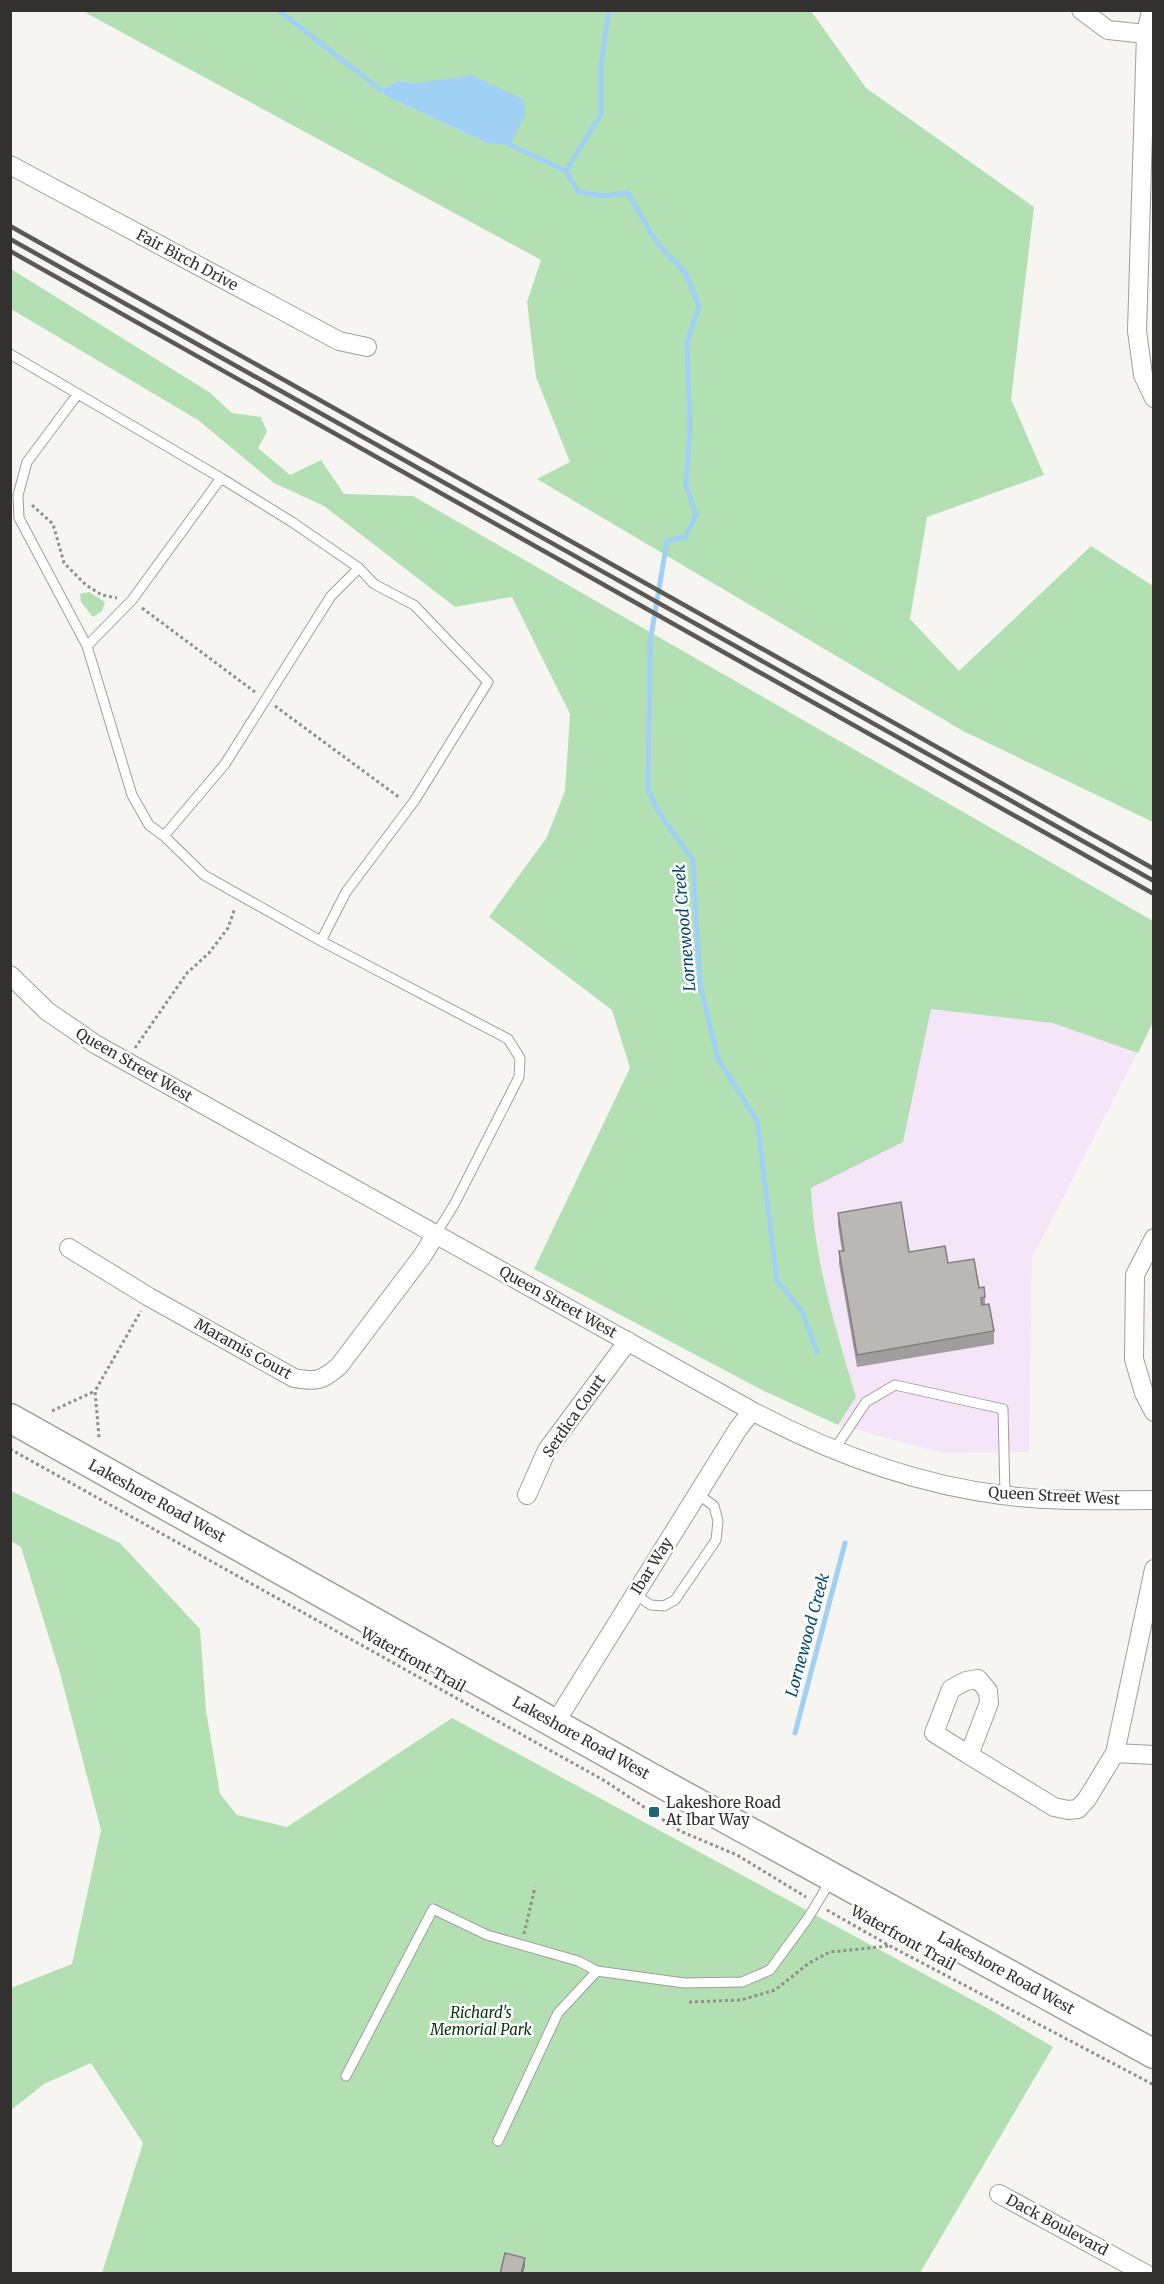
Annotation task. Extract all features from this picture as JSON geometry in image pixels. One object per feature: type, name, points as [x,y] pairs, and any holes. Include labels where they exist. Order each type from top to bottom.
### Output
[{"type":"main road","name":"Lakeshore Road West","points":[[10,1418],[832,1878],[1154,2054]]},
{"type":"street","points":[[1081,10],[1108,30],[1146,34]]},
{"type":"street","points":[[1151,10],[1146,34],[1137,331],[1143,375],[1154,398]]},
{"type":"street","name":"Fair Birch Drive","points":[[10,165],[339,341],[367,347]]},
{"type":"street","name":"Queen Street West","points":[[10,975],[58,1020],[126,1062],[752,1411],[834,1450],[907,1476],[1005,1496],[1078,1500],[1154,1500]]},
{"type":"street","name":"Maramis Court","points":[[69,1248],[149,1297],[294,1378],[310,1381],[325,1378],[339,1366],[423,1255],[436,1234]]},
{"type":"street","points":[[1154,1238],[1135,1275],[1134,1359],[1144,1393],[1154,1412]]},
{"type":"street","name":"Serdica Court","points":[[527,1495],[547,1450],[628,1341]]},
{"type":"street","name":"Ibar Way","points":[[555,1723],[634,1594],[752,1411]]},
{"type":"street","points":[[969,1755],[1054,1807],[1068,1810],[1078,1809],[1088,1799],[1115,1753],[1154,1569]]},
{"type":"street","points":[[1115,1753],[1154,1755]]},
{"type":"street","name":"Dack Boulevard","points":[[999,2194],[1146,2274]]},
{"type":"lane","points":[[10,354],[292,522],[359,568],[374,584],[414,605],[489,682],[411,806],[346,892],[321,940]]},
{"type":"lane","points":[[77,395],[27,462],[18,495],[19,518],[87,646],[132,795],[149,825],[164,836],[204,875],[508,1039],[520,1058],[519,1077],[455,1203],[436,1234]]},
{"type":"lane","points":[[87,646],[132,600],[221,478]]},
{"type":"lane","points":[[164,836],[225,764],[331,596],[359,568]]},
{"type":"lane","points":[[834,1450],[866,1402],[895,1385],[1003,1409],[1005,1496]]},
{"type":"lane","points":[[634,1594],[651,1605],[664,1606],[675,1600],[716,1540],[718,1521],[714,1506],[698,1494]]},
{"type":"lane","points":[[346,2076],[433,1909],[487,1935],[578,1961],[597,1971],[684,1983],[742,1982],[770,1970],[808,1918],[832,1878]]},
{"type":"lane","points":[[498,2141],[558,2013],[597,1971]]},
{"type":"path","points":[[18,495],[53,524],[64,563],[86,585],[102,595],[132,600],[411,806]]},
{"type":"path","points":[[126,1062],[187,973],[209,953],[228,928],[239,895]]},
{"type":"path","points":[[99,1437],[95,1391],[149,1297]]},
{"type":"path","points":[[52,1411],[95,1391]]},
{"type":"path","name":"Waterfront Trail","points":[[10,1449],[605,1781],[681,1831],[737,1855],[802,1894]]},
{"type":"path","points":[[521,1944],[535,1887]]},
{"type":"path","name":"Waterfront Trail","points":[[832,1912],[890,1946],[1154,2085]]},
{"type":"path","points":[[689,2002],[741,2000],[775,1990],[809,1963],[830,1952],[890,1946]]},
{"type":"shaded area","points":[[935,895],[1153,1022],[1032,1258],[1029,1452],[943,1453],[838,1425],[856,1397],[831,1314],[812,1215],[805,1077]]},
{"type":"green space","points":[[85,11],[811,11],[866,88],[1034,207],[1011,399],[1044,475],[927,517],[910,619],[959,671],[1091,546],[1153,586],[1153,822],[963,731],[537,479],[570,462],[536,377],[527,302],[541,260]],"holes":[[[397,81],[417,83],[487,143],[386,96],[381,90]]]},
{"type":"green space","points":[[11,269],[209,392],[232,413],[261,417],[267,432],[258,448],[290,475],[321,460],[344,494],[413,496],[1153,921],[1153,1022],[1138,1053],[1053,1023],[931,1009],[903,1142],[811,1188],[821,1268],[856,1397],[838,1425],[760,1389],[534,1269],[630,1068],[612,1010],[489,917],[547,837],[565,791],[570,714],[512,597],[455,607],[324,506],[274,483],[198,420],[11,309]]},
{"type":"green space","points":[[89,592],[105,602],[102,611],[93,617],[81,602],[80,594]]},
{"type":"green space","name":"Richard's Memorial Park","points":[[11,1491],[120,1543],[200,1629],[206,1710],[220,1794],[237,1815],[287,1827],[452,1718],[987,2008],[1053,2047],[920,2273],[102,2273],[143,2143],[91,2063],[44,2084],[11,2110],[11,1988],[72,1964],[101,1830],[60,1673],[21,1547],[11,1541]]},
{"type":"water","points":[[472,75],[524,100],[525,115],[510,145],[487,143],[386,96],[381,90],[397,81],[417,83]]},
{"type":"building","points":[[901,1202],[909,1252],[945,1246],[948,1263],[974,1259],[979,1288],[984,1287],[985,1297],[981,1298],[982,1305],[989,1304],[994,1331],[857,1355],[839,1251],[844,1251],[838,1213]]},
{"type":"building","points":[[505,2253],[525,2258],[521,2274],[500,2274]]},
{"type":"waterway","name":"Lornewood Creek","points":[[278,10],[381,90]]},
{"type":"waterway","points":[[609,10],[601,64],[601,114],[566,171],[578,192],[604,196],[628,193],[657,243],[686,274],[699,306],[687,343],[690,426],[686,485],[696,515],[685,537],[667,541],[650,642],[648,790],[661,816],[693,860],[700,984],[718,1059],[757,1121],[777,1281],[802,1311],[817,1352]]},
{"type":"waterway","name":"Lornewood Creek","points":[[510,145],[566,171]]},
{"type":"waterway","name":"Lornewood Creek","points":[[795,1733],[845,1543]]},
{"type":"railway","points":[[10,226],[1154,869]]},
{"type":"railway","points":[[10,239],[1154,881]]},
{"type":"railway","points":[[10,251],[1154,894]]},
{"type":"place","name":"Lakeshore Road At Ibar Way","points":[[654,1812]]}]
